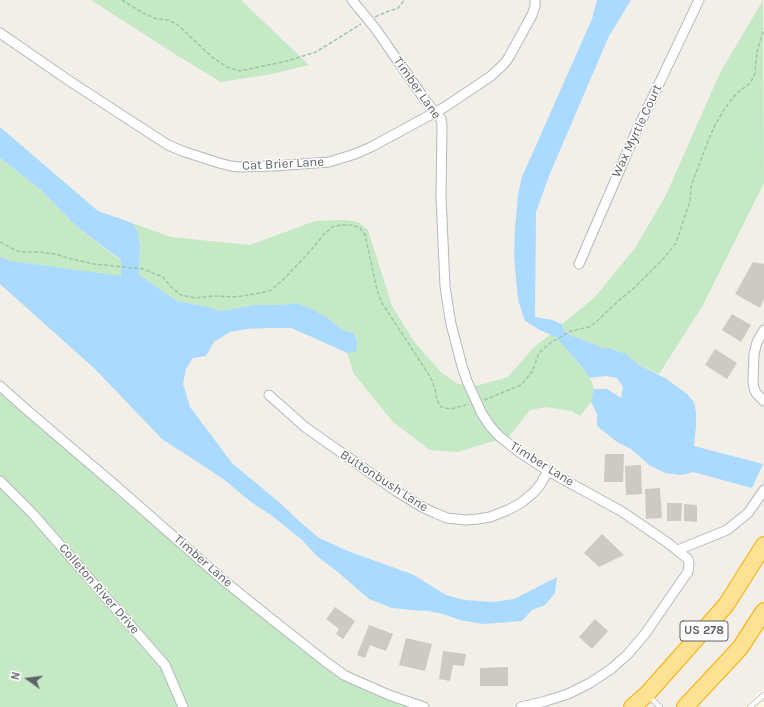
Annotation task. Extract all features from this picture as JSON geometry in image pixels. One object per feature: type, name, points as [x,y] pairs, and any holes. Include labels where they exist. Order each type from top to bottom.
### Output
[{"type":"highway","name":"US 278","points":[[632,707],[648,694],[726,605],[764,545]]},
{"type":"highway","name":"US 278","points":[[684,707],[740,648],[764,611]]},
{"type":"street","name":"Timber Lane","points":[[352,0],[388,45],[425,100],[441,119],[441,197],[444,273],[448,306],[455,342],[462,366],[482,414],[499,436],[519,452],[548,471],[621,511],[668,542],[688,559],[688,572],[645,634],[628,654],[604,675],[579,688],[546,701],[521,707]]},
{"type":"street","name":"Cat Brier Lane","points":[[0,33],[71,82],[165,143],[231,166],[274,166],[315,163],[339,159],[355,154],[371,147],[445,107],[491,76],[500,68],[509,57],[532,15],[535,0]]},
{"type":"street","name":"Wax Myrtle Court","points":[[579,264],[637,130],[698,0]]},
{"type":"street","points":[[764,330],[757,342],[754,354],[753,382],[756,393],[764,401]]},
{"type":"street","name":"Timber Lane","points":[[0,386],[222,579],[326,662],[344,675],[389,696],[424,707]]},
{"type":"street","name":"Buttonbush Lane","points":[[269,394],[305,427],[396,491],[422,507],[447,518],[478,520],[508,510],[521,503],[532,494],[540,485],[548,471]]},
{"type":"street","name":"Colleton River Drive","points":[[0,481],[32,513],[165,665],[182,707]]},
{"type":"street","points":[[678,550],[727,530],[748,513],[764,490]]},
{"type":"lane","points":[[648,694],[660,707]]},
{"type":"lane","points":[[750,707],[764,695]]},
{"type":"path","points":[[122,0],[143,13],[157,19],[168,20],[178,25],[212,57],[227,67],[240,71],[287,61],[316,52],[369,20],[391,10],[397,9],[403,0]]},
{"type":"path","points":[[0,242],[21,252],[56,254],[77,260],[118,267],[144,269],[164,277],[181,295],[195,298],[213,296],[236,297],[271,290],[284,279],[313,248],[325,232],[334,226],[352,225],[360,228],[365,235],[377,290],[382,303],[431,378],[437,400],[441,407],[451,409],[476,402],[521,385],[532,372],[539,353],[550,343],[571,331],[589,327],[596,322],[634,288],[663,259],[676,243],[690,201],[691,186],[715,125],[725,108],[736,94],[750,83],[753,78],[755,73],[757,52],[764,30]]},
{"type":"shaded area","points":[[764,689],[764,707],[743,707]]},
{"type":"green space","points":[[91,0],[241,0],[309,65],[271,74],[221,82]]},
{"type":"green space","points":[[763,0],[764,183],[703,305],[659,374],[639,365],[626,354],[610,348],[602,348],[570,335],[562,328],[562,324],[595,297],[635,248],[666,195],[720,73]]},
{"type":"green space","points":[[0,158],[41,190],[75,225],[121,261],[121,277],[11,261],[0,257]]},
{"type":"green space","points":[[345,220],[358,222],[368,230],[392,306],[415,343],[442,373],[458,384],[476,386],[508,377],[534,347],[551,334],[563,344],[590,378],[594,389],[591,402],[580,416],[572,411],[546,407],[530,410],[507,439],[490,442],[458,452],[430,450],[393,422],[354,374],[347,353],[356,352],[354,333],[342,330],[328,318],[312,309],[296,303],[253,305],[221,311],[177,301],[139,275],[140,247],[138,232],[132,223],[171,237],[250,245],[315,221]]},
{"type":"green space","points":[[0,391],[136,511],[342,678],[413,707],[0,707]]},
{"type":"water","points":[[597,0],[631,0],[609,36],[549,176],[536,212],[535,317],[552,320],[562,324],[562,328],[570,335],[602,348],[610,348],[626,354],[639,365],[665,378],[687,394],[694,402],[696,412],[694,446],[763,464],[752,488],[693,472],[682,475],[665,473],[649,465],[631,449],[617,442],[597,426],[597,414],[591,402],[594,389],[607,389],[621,398],[623,387],[617,378],[606,376],[590,378],[556,337],[525,321],[518,300],[514,256],[518,195],[522,177],[592,19]]},
{"type":"water","points":[[0,127],[98,211],[132,223],[138,232],[140,247],[139,275],[177,301],[221,311],[253,305],[296,303],[312,309],[328,318],[342,330],[354,333],[357,342],[356,352],[347,353],[291,328],[246,329],[230,332],[214,342],[206,356],[193,358],[186,369],[183,384],[190,407],[232,463],[319,538],[348,551],[414,575],[446,595],[465,600],[493,602],[514,599],[557,577],[555,593],[545,605],[532,610],[522,621],[483,624],[460,620],[428,611],[392,608],[369,599],[318,557],[301,539],[271,515],[251,502],[222,478],[162,439],[95,369],[0,284],[0,257],[11,261],[121,276],[121,260],[75,225],[41,190],[0,158]]},
{"type":"building","points":[[753,262],[764,264],[764,299],[760,308],[735,294]]},
{"type":"building","points":[[732,314],[751,325],[741,342],[722,330]]},
{"type":"building","points":[[715,349],[737,363],[727,379],[705,365]]},
{"type":"building","points":[[605,454],[624,454],[623,482],[604,482]]},
{"type":"building","points":[[641,465],[642,494],[626,495],[625,466]]},
{"type":"building","points":[[660,488],[662,518],[646,519],[645,489]]},
{"type":"building","points":[[667,503],[682,503],[681,521],[667,521]]},
{"type":"building","points":[[684,504],[697,505],[697,522],[684,521]]},
{"type":"building","points":[[602,534],[624,555],[599,567],[584,553]]},
{"type":"building","points":[[335,607],[355,621],[343,639],[336,634],[339,629],[326,619]]},
{"type":"building","points":[[595,619],[608,631],[592,649],[579,637]]},
{"type":"building","points":[[369,625],[393,634],[386,651],[370,645],[365,658],[357,655]]},
{"type":"building","points":[[406,638],[432,644],[425,671],[399,665]]},
{"type":"building","points":[[443,651],[466,654],[464,666],[453,665],[450,681],[439,679]]},
{"type":"building","points":[[508,667],[508,686],[480,686],[480,668]]}]
